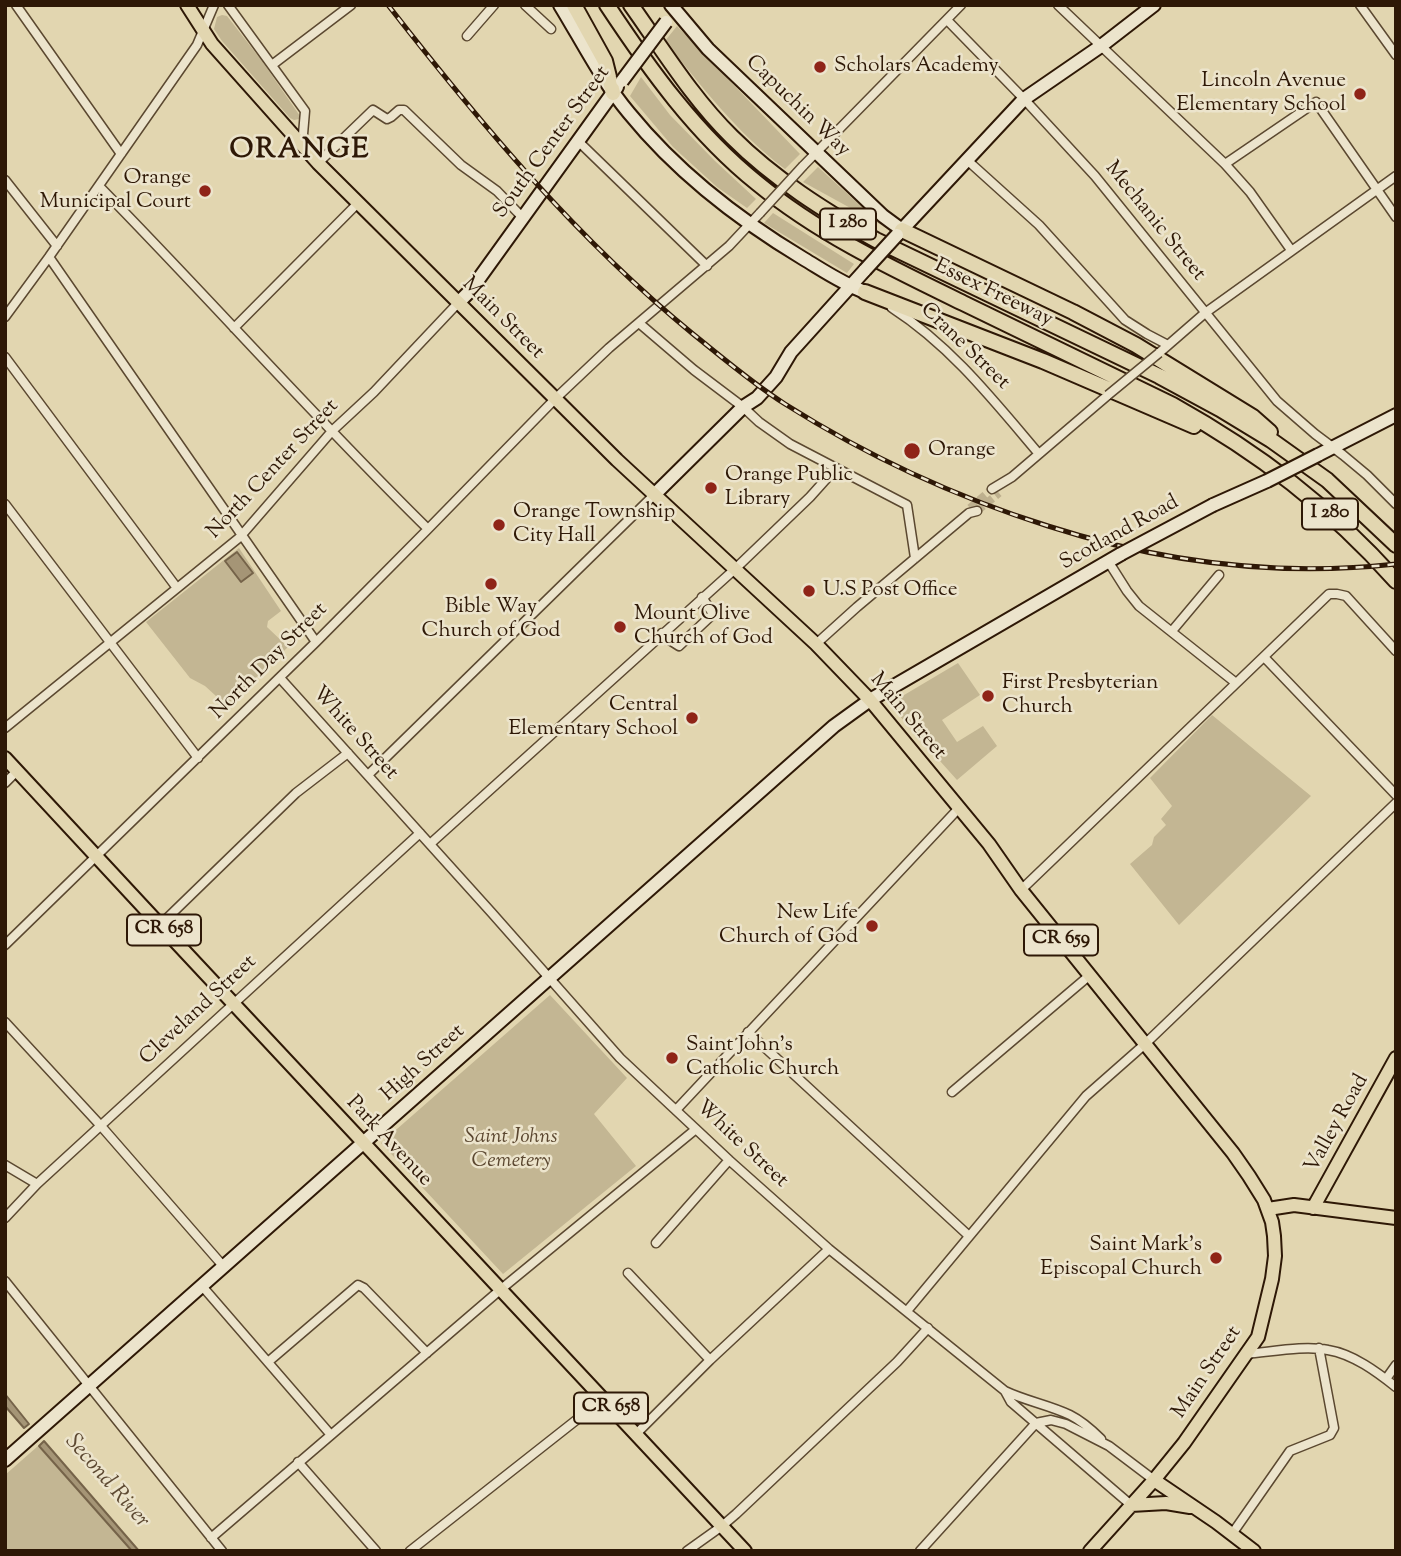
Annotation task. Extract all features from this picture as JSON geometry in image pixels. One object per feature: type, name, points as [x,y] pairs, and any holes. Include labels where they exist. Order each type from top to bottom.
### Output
[{"type":"highway","points":[[575,5],[617,87]]},
{"type":"highway","name":"Essex Freeway","points":[[607,5],[688,117],[756,183],[791,209],[822,230],[891,268],[1209,425],[1256,456],[1322,506],[1396,581]]},
{"type":"highway","name":"Essex Freeway","points":[[631,5],[703,105],[732,138],[803,195],[876,240],[1159,376],[1220,409],[1271,440],[1327,481],[1396,545]]},
{"type":"highway","points":[[899,232],[1073,312],[1136,345],[1253,417],[1327,481]]},
{"type":"highway","points":[[865,292],[1043,360],[1256,456]]},
{"type":"main road","name":"Main Street","points":[[187,5],[203,32],[318,163],[555,399],[654,495],[816,644],[870,700],[989,845],[1021,890],[1241,1163],[1256,1186],[1268,1209],[1275,1256],[1258,1337],[1184,1443],[1090,1551]]},
{"type":"main road","name":"Crane Street","points":[[560,5],[617,87],[629,113],[660,149],[702,188],[770,239],[849,286],[865,292]]},
{"type":"main road","points":[[654,495],[776,377],[784,361],[849,286],[1024,99],[1101,46],[1154,5]]},
{"type":"main road","name":"South Center Street","points":[[458,303],[470,291],[675,7]]},
{"type":"main road","name":"Capuchin Way","points":[[675,7],[708,49],[899,232]]},
{"type":"main road","name":"Scotland Road","points":[[870,700],[1108,561],[1213,505],[1267,481],[1396,415]]},
{"type":"main road","name":"High Street","points":[[5,1460],[834,726],[870,700]]},
{"type":"main road","name":"Park Avenue","points":[[5,758],[745,1551]]},
{"type":"main road","name":"Valley Road","points":[[1313,1208],[1396,1058]]},
{"type":"main road","points":[[1268,1209],[1294,1205],[1396,1218]]},
{"type":"main road","points":[[1154,1479],[1254,1551]]},
{"type":"main road","points":[[1131,1505],[1166,1503],[1194,1508]]},
{"type":"street","points":[[16,5],[121,154]]},
{"type":"street","points":[[5,317],[197,45],[214,5]]},
{"type":"street","points":[[228,5],[305,111],[302,146]]},
{"type":"street","points":[[272,65],[351,5]]},
{"type":"street","points":[[467,36],[494,5]]},
{"type":"street","points":[[525,5],[551,29]]},
{"type":"street","name":"North Day Street","points":[[5,945],[280,678],[555,399],[729,246],[803,166],[961,5]]},
{"type":"street","points":[[1058,5],[1225,164],[1250,192],[1291,250]]},
{"type":"street","points":[[1360,5],[1396,55]]},
{"type":"street","name":"Mechanic Street","points":[[947,20],[1095,176],[1277,401],[1304,426],[1367,475],[1396,504]]},
{"type":"street","points":[[1225,164],[1316,102],[1396,217]]},
{"type":"street","points":[[318,163],[373,110],[387,118],[399,110],[404,110],[461,165],[497,191],[523,218]]},
{"type":"street","points":[[579,142],[707,266]]},
{"type":"street","points":[[967,160],[1040,225],[1125,320],[1168,345]]},
{"type":"street","points":[[996,491],[1205,313],[1396,176]]},
{"type":"street","points":[[5,180],[57,246]]},
{"type":"street","points":[[99,186],[428,530]]},
{"type":"street","points":[[234,328],[358,202]]},
{"type":"street","points":[[49,257],[316,642]]},
{"type":"street","name":"Crane Street","points":[[865,292],[906,317],[949,353],[971,374],[1039,454]]},
{"type":"street","name":"North Center Street","points":[[5,728],[242,535],[332,431],[374,392],[458,303]]},
{"type":"street","points":[[639,323],[694,370],[790,444],[907,505],[915,558]]},
{"type":"street","points":[[5,357],[177,588]]},
{"type":"street","points":[[430,844],[735,569],[810,497],[836,468]]},
{"type":"street","points":[[368,775],[654,495]]},
{"type":"street","points":[[5,504],[198,758]]},
{"type":"street","points":[[816,644],[972,511]]},
{"type":"street","points":[[1108,561],[1139,606],[1236,684]]},
{"type":"street","points":[[1172,631],[1219,575]]},
{"type":"street","points":[[1021,890],[1329,594],[1346,596],[1396,651]]},
{"type":"street","points":[[662,633],[678,646],[713,614],[702,597]]},
{"type":"street","points":[[1264,657],[1396,795]]},
{"type":"street","name":"White Street","points":[[280,678],[620,1058],[829,1249],[1005,1391],[1011,1402],[1131,1505]]},
{"type":"street","points":[[160,925],[296,793],[348,754]]},
{"type":"street","points":[[5,783],[17,771]]},
{"type":"street","points":[[907,1311],[1086,1096],[1145,1044],[1396,803]]},
{"type":"street","points":[[676,1110],[959,808]]},
{"type":"street","name":"Cleveland Street","points":[[5,1218],[37,1184],[420,833]]},
{"type":"street","points":[[952,1092],[1090,975]]},
{"type":"street","points":[[5,1022],[101,1126],[224,1267]]},
{"type":"street","points":[[748,1032],[969,1236]]},
{"type":"street","points":[[211,1538],[500,1290],[696,1129]]},
{"type":"street","points":[[656,1243],[729,1160]]},
{"type":"street","points":[[5,1165],[37,1184]]},
{"type":"street","points":[[636,1434],[710,1360],[829,1249]]},
{"type":"street","points":[[628,1273],[710,1360]]},
{"type":"street","points":[[5,1281],[222,1551]]},
{"type":"street","points":[[268,1362],[358,1285],[364,1287],[427,1353]]},
{"type":"street","points":[[202,1286],[331,1435]]},
{"type":"street","points":[[687,1551],[722,1526],[897,1362],[928,1328]]},
{"type":"street","points":[[1246,1354],[1319,1348],[1338,1352],[1396,1387]]},
{"type":"street","points":[[1233,1534],[1290,1451],[1330,1435],[1334,1428],[1319,1348]]},
{"type":"street","points":[[1386,1379],[1396,1365]]},
{"type":"street","points":[[1005,1391],[1056,1409],[1069,1420]]},
{"type":"street","points":[[410,1551],[603,1399]]},
{"type":"street","points":[[1053,1437],[1069,1420]]},
{"type":"street","points":[[920,1551],[1036,1423],[1069,1420],[1089,1427],[1109,1446],[1154,1479]]},
{"type":"street","points":[[298,1462],[376,1551]]},
{"type":"green space","points":[[227,16],[262,61],[300,116],[299,119],[290,118],[222,41],[214,29],[217,17]]},
{"type":"green space","points":[[677,26],[800,154],[785,169],[736,125],[665,41]]},
{"type":"green space","points":[[641,77],[670,115],[756,199],[747,208],[717,187],[673,147],[630,96]]},
{"type":"green space","points":[[818,167],[882,226],[803,182]]},
{"type":"green space","points":[[773,213],[854,264],[847,273],[764,223]]},
{"type":"green space","points":[[239,548],[281,611],[268,621],[267,627],[288,647],[227,706],[205,686],[190,678],[146,622]]},
{"type":"green space","points":[[958,663],[980,695],[942,720],[957,742],[983,726],[997,746],[957,780],[889,704]]},
{"type":"green space","points":[[1212,715],[1311,796],[1179,925],[1130,864],[1152,845],[1154,837],[1166,825],[1161,819],[1172,806],[1150,778]]},
{"type":"green space","name":"Saint Johns Cemetery","points":[[550,995],[627,1078],[594,1114],[636,1166],[503,1274],[381,1143]]},
{"type":"green space","points":[[38,1446],[132,1551],[5,1549],[5,1475]]},
{"type":"shaded area","points":[[237,552],[253,573],[241,582],[225,561]]},
{"type":"shaded area","points":[[5,1394],[29,1424],[24,1428],[5,1406]]},
{"type":"shaded area","points":[[44,1441],[139,1551],[132,1551],[39,1446]]},
{"type":"tunnel","points":[[970,508],[992,489]]},
{"type":"tunnel","points":[[977,511],[999,493]]},
{"type":"railway","points":[[388,5],[494,136],[609,259],[693,334],[749,379],[848,441],[913,474],[1014,515],[1090,539],[1133,549],[1264,567],[1308,569],[1396,564]]},
{"type":"place","name":"Scholars Academy","points":[[820,67]]},
{"type":"place","name":"Lincoln Avenue Elementary School","points":[[1360,94]]},
{"type":"place","name":"Orange Municipal Court","points":[[205,191]]},
{"type":"place","name":"Orange","points":[[912,451]]},
{"type":"place","name":"Orange Public Library","points":[[711,488]]},
{"type":"place","name":"Orange Township City Hall","points":[[499,525]]},
{"type":"place","name":"Bible Way Church of God","points":[[491,584]]},
{"type":"place","name":"U.S Post Office","points":[[809,591]]},
{"type":"place","name":"Mount Olive Church of God","points":[[620,627]]},
{"type":"place","name":"First Presbyterian Church","points":[[988,696]]},
{"type":"place","name":"Central Elementary School","points":[[692,718]]},
{"type":"place","name":"New Life Church of God","points":[[872,926]]},
{"type":"place","name":"Saint John's Catholic Church","points":[[672,1058]]},
{"type":"place","name":"Saint Mark's Episcopal Church","points":[[1216,1258]]},
{"type":"district","name":"ORANGE","points":[[300,152]]},
{"type":"water label","name":"Second River","points":[[106,1482]]}]
